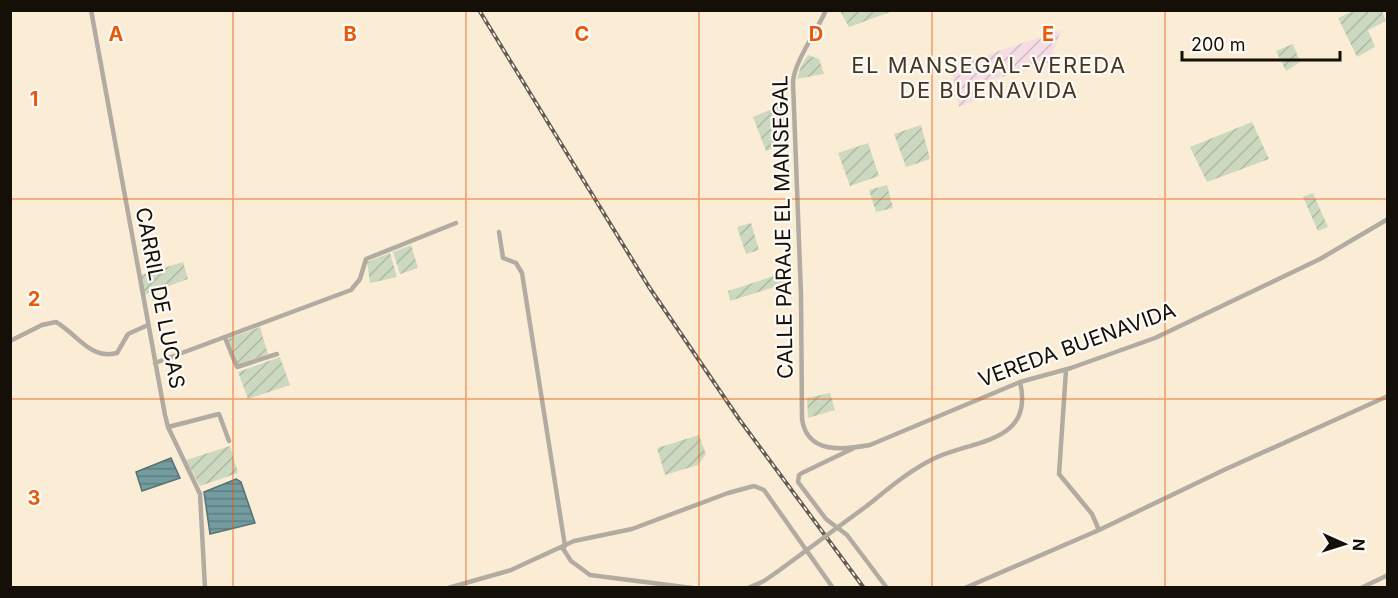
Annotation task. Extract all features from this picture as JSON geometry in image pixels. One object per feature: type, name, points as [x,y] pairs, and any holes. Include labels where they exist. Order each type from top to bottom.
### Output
[{"type":"street","name":"CARRIL DE LUCAS","points":[[91,10],[168,427],[198,488],[205,588]]},
{"type":"street","name":"CALLE PARAJE EL MANSEGAL","points":[[826,10],[808,49],[796,66],[793,82],[801,295],[802,419],[806,436],[817,445],[856,447]]},
{"type":"street","name":"VEREDA BUENAVIDA","points":[[856,447],[870,445],[1020,382],[1065,370],[1155,338],[1320,259],[1388,219]]},
{"type":"street","points":[[155,363],[351,290],[360,279],[366,259],[456,223]]},
{"type":"street","points":[[499,232],[503,258],[516,263],[522,273],[563,546],[571,561],[590,575],[692,588]]},
{"type":"street","points":[[10,341],[42,325],[56,322],[97,354],[108,356],[117,353],[128,334],[148,325]]},
{"type":"street","points":[[225,338],[237,367],[277,354]]},
{"type":"street","points":[[1065,370],[1059,474],[1092,514],[1100,530]]},
{"type":"street","points":[[748,588],[764,582],[925,463],[944,454],[1004,434],[1022,411],[1023,396],[1020,382]]},
{"type":"street","points":[[965,588],[1100,530],[1215,473],[1388,396]]},
{"type":"street","points":[[168,427],[219,414],[229,441]]},
{"type":"street","points":[[856,447],[802,473],[798,482],[826,519],[847,535],[887,588]]},
{"type":"street","points":[[448,588],[511,570],[582,539],[632,529],[728,493],[759,486],[833,588]]},
{"type":"street","points":[[1361,588],[1388,575]]},
{"type":"shaded area","points":[[1061,30],[1050,62],[973,86],[977,100],[959,107],[951,67]]},
{"type":"green space","points":[[840,11],[893,11],[849,27]]},
{"type":"green space","points":[[1353,11],[1382,11],[1386,21],[1368,30],[1375,47],[1357,57],[1338,18]]},
{"type":"green space","points":[[1293,44],[1300,62],[1286,71],[1276,51]]},
{"type":"green space","points":[[808,55],[819,59],[824,74],[797,79],[801,66]]},
{"type":"green space","points":[[788,102],[789,142],[766,151],[753,117]]},
{"type":"green space","points":[[1252,122],[1269,159],[1207,182],[1190,147]]},
{"type":"green space","points":[[921,125],[930,159],[906,167],[894,134]]},
{"type":"green space","points":[[868,143],[879,176],[850,186],[838,153]]},
{"type":"green space","points":[[887,185],[893,208],[876,212],[869,190]]},
{"type":"green space","points":[[1313,193],[1328,227],[1318,231],[1303,197]]},
{"type":"green space","points":[[751,223],[759,250],[746,254],[737,227]]},
{"type":"green space","points":[[411,245],[418,268],[400,274],[393,252]]},
{"type":"green space","points":[[390,253],[397,277],[370,283],[367,262]]},
{"type":"green space","points":[[183,262],[188,279],[144,295],[140,275]]},
{"type":"green space","points":[[786,272],[787,283],[730,301],[728,291]]},
{"type":"green space","points":[[260,327],[268,354],[237,365],[227,339]]},
{"type":"green space","points":[[280,357],[290,385],[248,399],[238,372]]},
{"type":"green space","points":[[830,393],[835,410],[808,418],[807,398]]},
{"type":"green space","points":[[699,435],[706,454],[698,465],[665,475],[657,448]]},
{"type":"green space","points":[[230,446],[238,473],[200,486],[186,460]]},
{"type":"water","points":[[171,458],[180,478],[142,491],[136,472]]},
{"type":"water","points":[[236,479],[241,482],[255,523],[210,534],[204,492]]},
{"type":"railway","points":[[479,10],[649,287],[739,419],[864,588]]},
{"type":"district","name":"EL MANSEGAL-VEREDA DE BUENAVIDA","points":[[989,78]]}]
